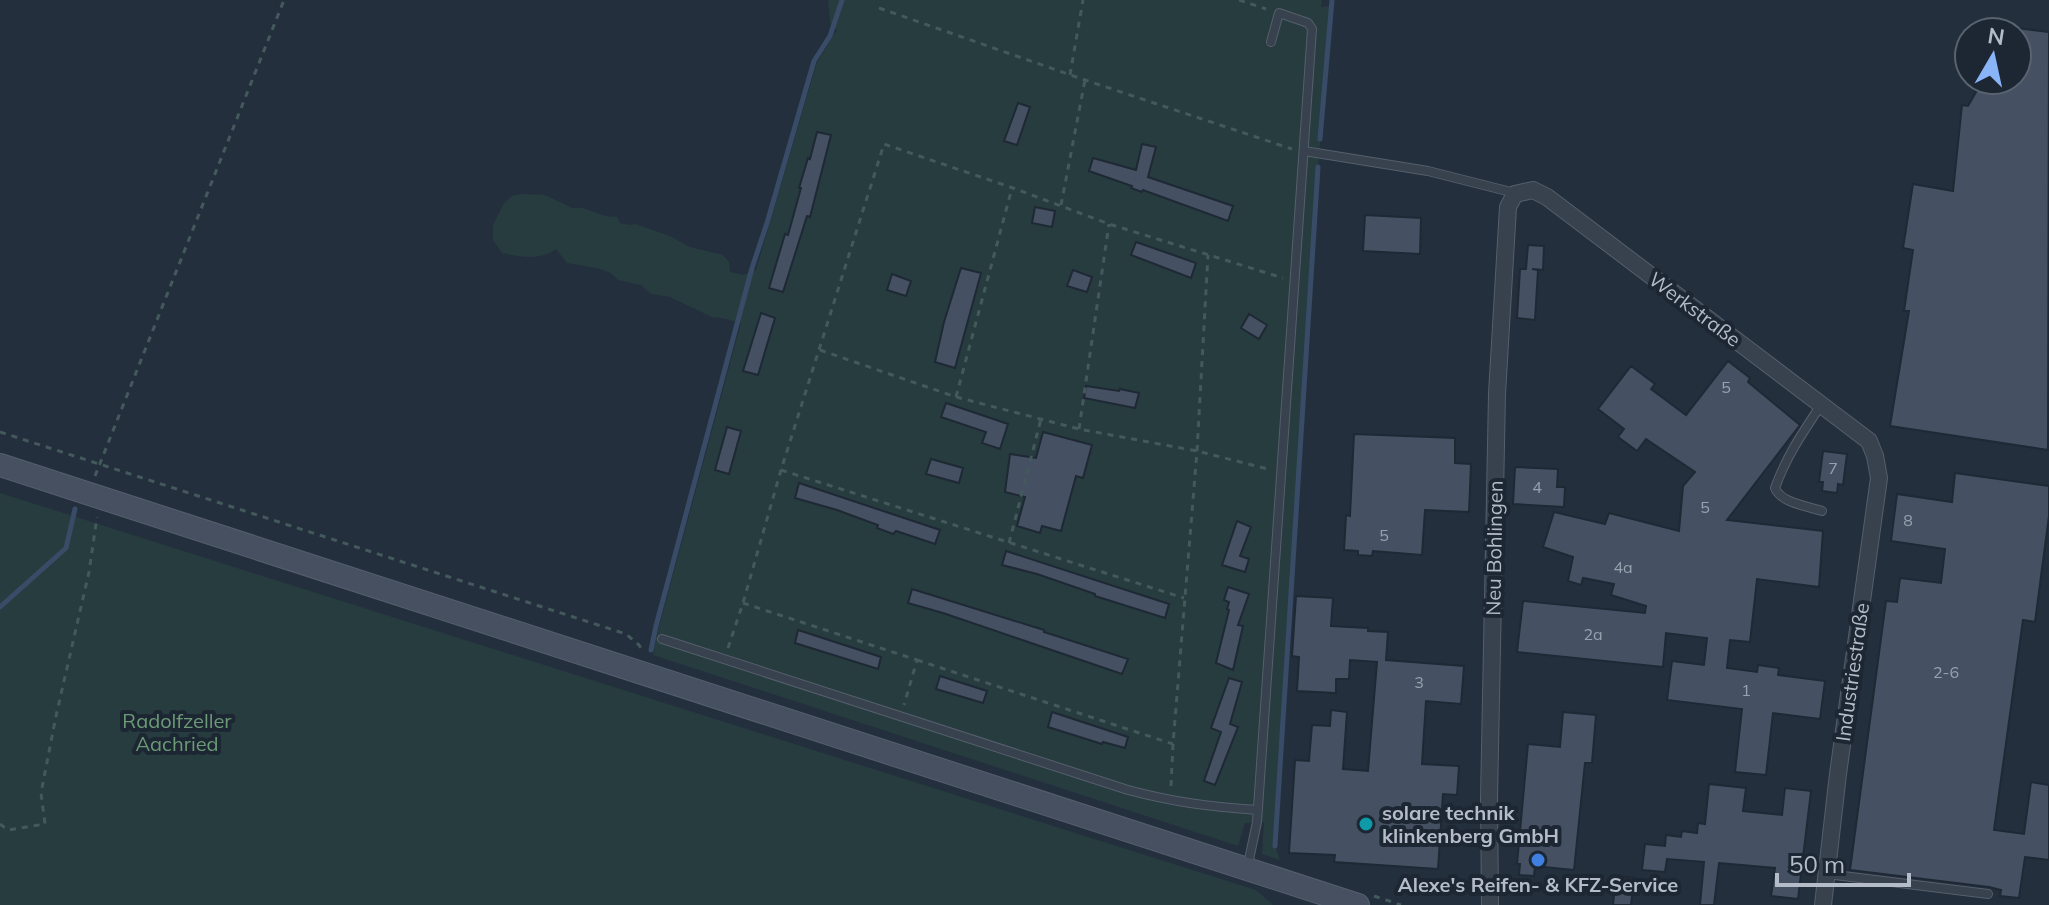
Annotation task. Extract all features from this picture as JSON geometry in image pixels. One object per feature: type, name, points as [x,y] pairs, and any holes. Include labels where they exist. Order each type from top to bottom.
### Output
[{"type":"main road","points":[[0,465],[1247,869],[1365,900]]},
{"type":"street","name":"Werkstraße","points":[[1515,194],[1533,190],[1547,197],[1869,441]]},
{"type":"street","name":"Neu Bohlingen","points":[[1490,905],[1489,799],[1497,394],[1508,207],[1515,194]]},
{"type":"street","name":"Industriestraße","points":[[1823,905],[1879,478],[1869,441]]},
{"type":"lane","points":[[1247,869],[1258,810],[1312,29],[1308,23],[1279,13],[1271,42]]},
{"type":"lane","points":[[1304,151],[1428,171],[1515,194]]},
{"type":"lane","points":[[1821,405],[1796,442],[1775,488],[1785,499],[1822,511]]},
{"type":"lane","points":[[662,639],[1128,790],[1171,802],[1258,810]]},
{"type":"lane","points":[[1827,874],[1988,894]]},
{"type":"path","points":[[99,465],[284,0]]},
{"type":"path","points":[[1070,75],[1083,0]]},
{"type":"path","points":[[1239,0],[1279,13]]},
{"type":"path","points":[[879,8],[1070,75],[1304,151]]},
{"type":"path","points":[[1061,205],[1085,80]]},
{"type":"path","points":[[724,659],[884,144],[1109,224],[1294,280]]},
{"type":"path","points":[[956,397],[1013,188]]},
{"type":"path","points":[[1079,429],[1109,224]]},
{"type":"path","points":[[1171,802],[1208,255]]},
{"type":"path","points":[[820,350],[956,397],[1079,429],[1197,451],[1262,469],[1281,471]]},
{"type":"path","points":[[1009,543],[1041,419]]},
{"type":"path","points":[[0,432],[626,634],[645,654]]},
{"type":"path","points":[[781,470],[1184,598]]},
{"type":"path","points":[[0,824],[8,830],[45,824],[41,793],[89,572],[100,498]]},
{"type":"path","points":[[743,603],[1173,744]]},
{"type":"path","points":[[901,717],[917,660]]},
{"type":"path","points":[[1365,900],[1401,905]]},
{"type":"green space","points":[[828,0],[1322,0],[1321,7],[1332,6],[1318,167],[1275,846],[1280,860],[1262,854],[1264,822],[1245,823],[1238,846],[653,655],[741,323],[712,317],[670,297],[651,294],[641,285],[618,280],[611,273],[597,268],[567,263],[556,249],[536,257],[502,253],[493,240],[493,225],[504,203],[512,196],[545,195],[572,208],[617,217],[620,223],[635,224],[670,236],[690,247],[723,255],[729,262],[730,272],[743,275],[756,270],[817,62],[837,30],[830,23]]},
{"type":"green space","name":"Radolfzeller Aachried","points":[[0,493],[1256,890],[1273,905],[0,905]]},
{"type":"building","points":[[2033,30],[2049,32],[2048,450],[1890,426],[1909,311],[1904,311],[1913,250],[1903,248],[1913,184],[1953,191],[1962,105],[1968,106],[1974,96],[2033,96]]},
{"type":"building","points":[[1018,103],[1030,107],[1017,145],[1004,141]]},
{"type":"building","points":[[817,132],[831,135],[810,217],[807,216],[783,292],[769,288],[785,234],[788,235]]},
{"type":"building","points":[[1142,144],[1156,147],[1148,177],[1233,206],[1228,221],[1089,171],[1093,158],[1136,170]]},
{"type":"building","points":[[1035,207],[1055,211],[1052,227],[1032,223]]},
{"type":"building","points":[[1365,215],[1421,218],[1420,254],[1363,251]]},
{"type":"building","points":[[1136,242],[1196,263],[1191,278],[1131,255]]},
{"type":"building","points":[[1528,245],[1544,246],[1543,270],[1532,269],[1538,270],[1535,320],[1517,318],[1520,269],[1526,269]]},
{"type":"building","points":[[961,268],[981,273],[955,368],[935,362]]},
{"type":"building","points":[[1073,270],[1092,277],[1087,292],[1067,286]]},
{"type":"building","points":[[892,274],[911,281],[906,296],[887,290]]},
{"type":"building","points":[[761,313],[775,318],[758,375],[743,371]]},
{"type":"building","points":[[1249,314],[1267,325],[1259,339],[1241,328]]},
{"type":"building","points":[[1728,361],[1750,378],[1748,382],[1800,425],[1727,520],[1823,531],[1819,587],[1757,579],[1750,642],[1730,640],[1727,668],[1757,672],[1758,665],[1779,668],[1778,675],[1825,681],[1820,719],[1773,713],[1766,775],[1735,772],[1742,709],[1667,700],[1672,661],[1704,665],[1707,638],[1666,633],[1663,667],[1517,652],[1523,601],[1645,613],[1646,606],[1611,595],[1614,584],[1583,578],[1581,585],[1568,581],[1573,557],[1543,547],[1554,512],[1605,524],[1609,513],[1679,531],[1683,486],[1695,472],[1646,439],[1637,451],[1618,437],[1624,429],[1598,409],[1631,366],[1655,384],[1651,389],[1686,415]]},
{"type":"building","points":[[1086,386],[1139,393],[1135,408],[1084,398]]},
{"type":"building","points":[[946,403],[1008,424],[1000,449],[982,443],[986,432],[941,417]]},
{"type":"building","points":[[727,427],[741,431],[729,474],[715,470]]},
{"type":"building","points":[[1043,432],[1092,445],[1083,478],[1076,476],[1061,531],[1042,526],[1040,533],[1017,526],[1025,497],[1005,492],[1010,454],[1036,458]]},
{"type":"building","points":[[1354,434],[1455,438],[1455,463],[1471,464],[1469,512],[1425,510],[1422,555],[1373,551],[1372,556],[1344,550],[1346,515],[1350,516]]},
{"type":"building","points":[[1823,451],[1847,454],[1843,485],[1838,484],[1837,493],[1822,491],[1823,482],[1819,482]]},
{"type":"building","points":[[931,459],[963,468],[959,483],[926,474]]},
{"type":"building","points":[[1515,467],[1558,469],[1557,487],[1565,487],[1564,507],[1513,504]]},
{"type":"building","points":[[1955,473],[2049,486],[2049,516],[2035,622],[2023,620],[1994,830],[2024,834],[2031,782],[2049,785],[2049,860],[2025,857],[2019,898],[2000,896],[2001,890],[1989,887],[1850,870],[1886,601],[1897,602],[1900,578],[1941,583],[1945,549],[1891,541],[1897,494],[1952,502]]},
{"type":"building","points":[[799,483],[940,530],[935,544],[896,531],[893,534],[877,528],[878,525],[795,498]]},
{"type":"building","points":[[1237,521],[1251,527],[1240,556],[1249,559],[1245,572],[1222,565]]},
{"type":"building","points":[[1006,551],[1169,604],[1165,618],[1002,565]]},
{"type":"building","points":[[1228,587],[1249,594],[1238,625],[1243,626],[1233,670],[1216,663],[1229,610],[1229,602],[1224,600]]},
{"type":"building","points":[[912,589],[1128,659],[1122,674],[908,603]]},
{"type":"building","points":[[1296,596],[1333,598],[1331,626],[1388,632],[1386,660],[1464,666],[1461,704],[1426,701],[1422,764],[1459,766],[1457,795],[1443,794],[1438,869],[1334,862],[1335,855],[1289,853],[1295,760],[1309,761],[1312,725],[1330,726],[1331,710],[1347,712],[1343,769],[1368,771],[1377,662],[1350,660],[1349,679],[1336,679],[1336,693],[1297,691],[1299,657],[1292,656]]},
{"type":"building","points":[[798,630],[881,657],[878,669],[795,643]]},
{"type":"building","points":[[940,676],[987,691],[983,703],[936,689]]},
{"type":"building","points":[[1229,678],[1242,682],[1230,724],[1238,727],[1215,785],[1204,781],[1221,732],[1211,728]]},
{"type":"building","points":[[1052,712],[1128,737],[1125,748],[1048,727]]},
{"type":"building","points":[[1563,712],[1596,715],[1592,763],[1585,763],[1574,870],[1535,866],[1534,876],[1519,875],[1520,864],[1517,864],[1528,744],[1560,747]]},
{"type":"building","points":[[1709,784],[1746,788],[1743,811],[1782,815],[1785,788],[1811,791],[1798,899],[1771,896],[1775,868],[1719,863],[1714,905],[1700,905],[1704,862],[1667,859],[1665,872],[1642,870],[1645,844],[1665,846],[1666,835],[1681,837],[1682,831],[1697,833],[1698,823],[1705,824]]},
{"type":"building","points":[[1616,876],[1634,878],[1631,905],[1613,905]]},
{"type":"waterway","points":[[651,650],[752,268],[814,61],[830,36],[842,0]]},
{"type":"waterway","points":[[1320,139],[1332,0]]},
{"type":"waterway","points":[[1275,846],[1318,167]]},
{"type":"waterway","points":[[0,607],[66,548],[75,509]]},
{"type":"place","name":"solare technik klinkenberg GmbH","points":[[1366,824]]},
{"type":"place","name":"Alexe's Reifen- & KFZ-Service","points":[[1538,860]]}]
